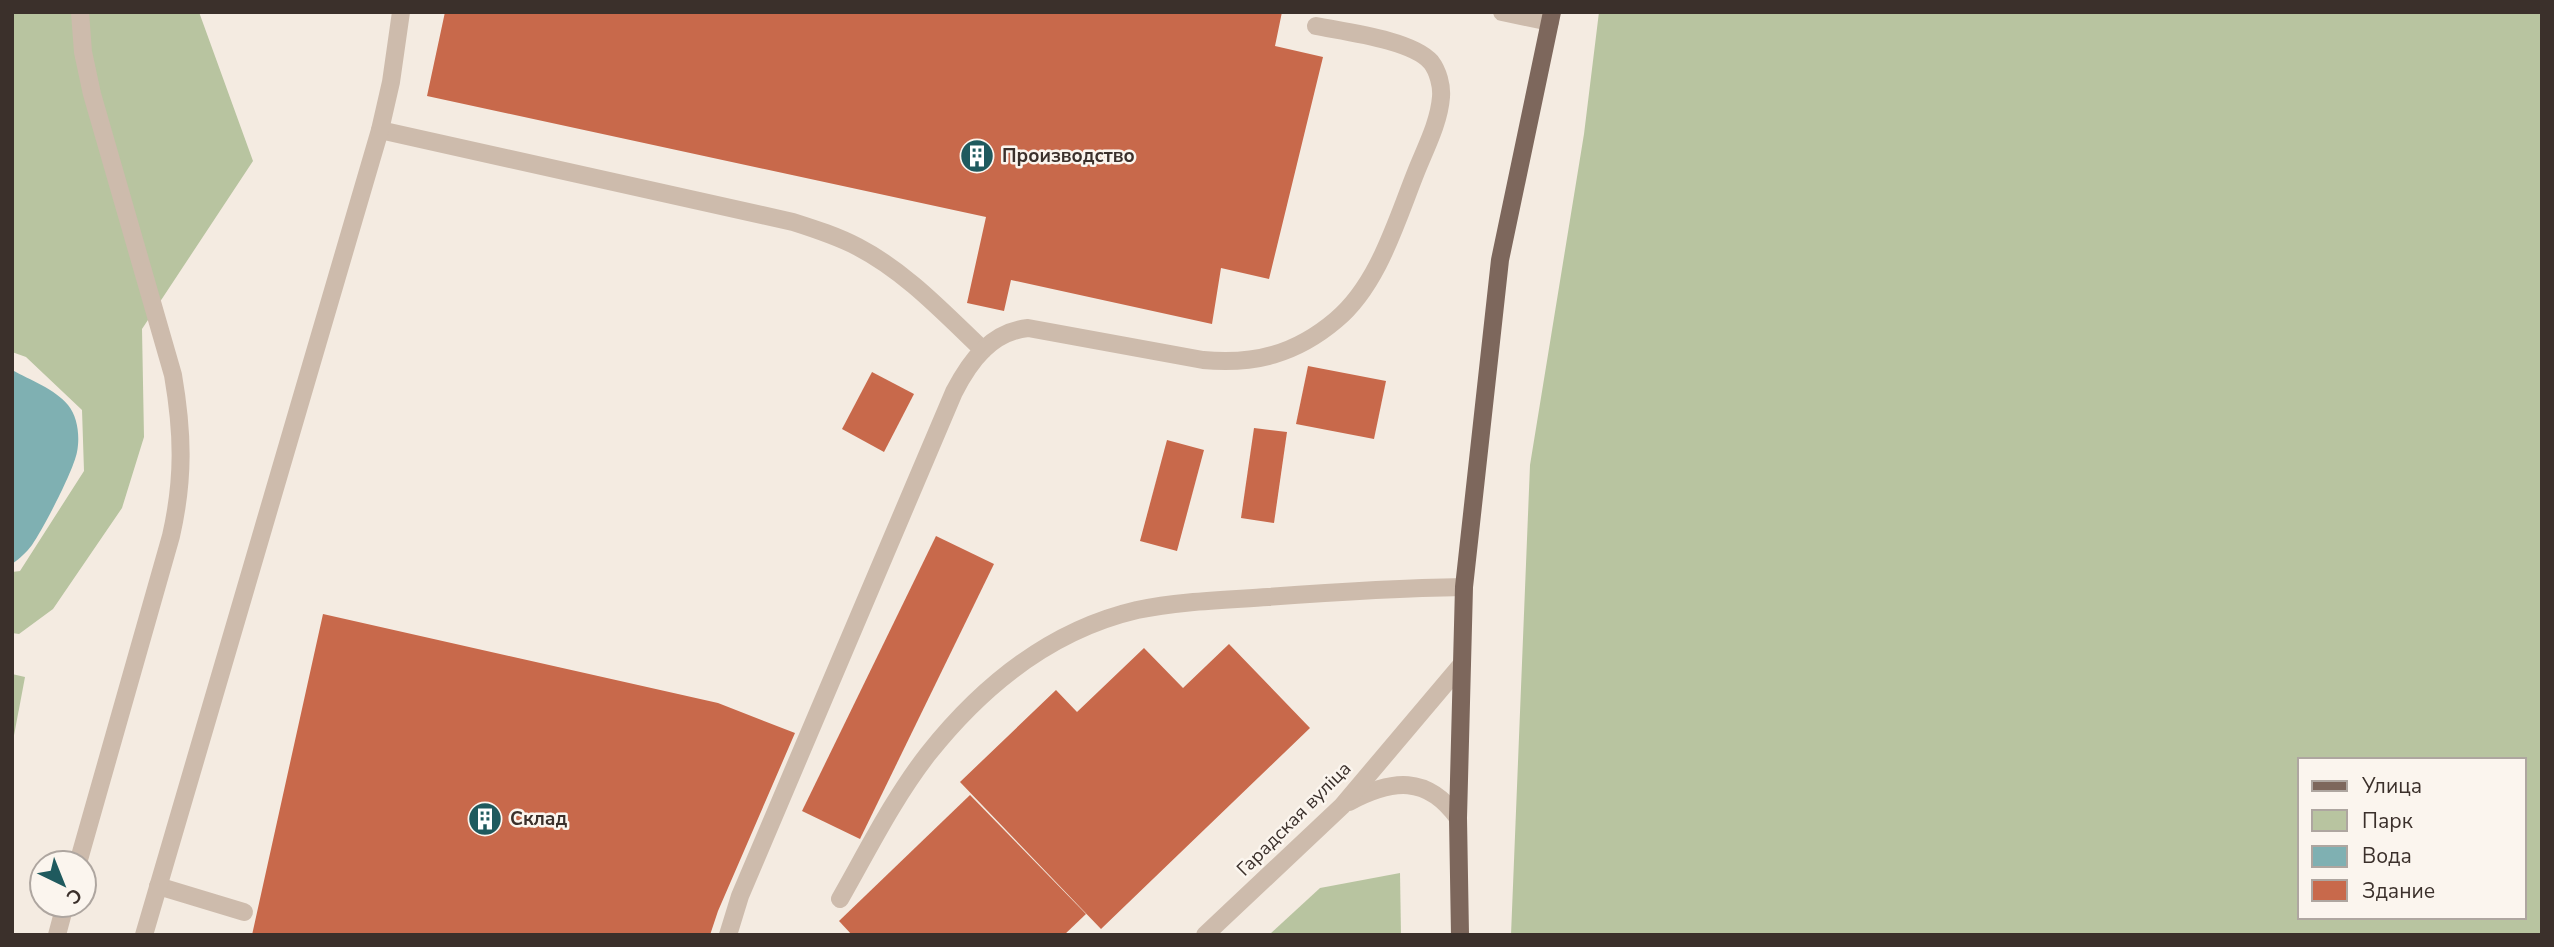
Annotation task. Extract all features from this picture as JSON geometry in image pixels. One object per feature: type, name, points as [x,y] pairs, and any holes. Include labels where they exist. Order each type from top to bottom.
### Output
[{"type":"main road","points":[[1460,935],[1458,818],[1464,587],[1500,260],[1551,17]]},
{"type":"lane","points":[[80,12],[83,52],[92,94],[173,375],[180,415],[183,459],[179,499],[171,536],[82,849]]},
{"type":"lane","points":[[144,935],[380,130],[391,82],[401,12]]},
{"type":"lane","points":[[1502,12],[1551,17]]},
{"type":"lane","points":[[728,935],[740,896],[954,392],[971,363],[983,349],[1003,334],[1028,328],[1203,360],[1228,363],[1252,361],[1297,346],[1337,320],[1359,293],[1386,246],[1433,130],[1441,96],[1439,79],[1432,63],[1420,52],[1405,46],[1316,26]]},
{"type":"lane","points":[[380,130],[793,222],[826,232],[859,247],[888,265],[983,349]]},
{"type":"lane","points":[[840,899],[899,796],[927,755],[988,689],[1059,639],[1097,621],[1178,603],[1389,588],[1464,587]]},
{"type":"lane","name":"Гарадская вуліца","points":[[1205,935],[1342,806],[1462,664]]},
{"type":"lane","points":[[1342,806],[1384,786],[1403,783],[1436,794],[1449,805],[1458,818]]},
{"type":"lane","points":[[158,886],[244,912]]},
{"type":"green space","points":[[12,12],[199,12],[253,161],[142,329],[144,437],[122,508],[53,609],[19,634],[12,633],[12,572],[20,571],[84,471],[82,410],[26,357],[12,352]]},
{"type":"green space","points":[[1599,12],[2542,12],[2542,935],[1511,935],[1530,465],[1584,134]]},
{"type":"green space","points":[[12,674],[25,677],[12,746]]},
{"type":"green space","points":[[1400,873],[1401,935],[1269,935],[1320,888]]},
{"type":"water","points":[[12,370],[63,399],[76,421],[78,440],[74,461],[50,513],[32,545],[12,564]]},
{"type":"building","name":"Производство","points":[[445,12],[1282,12],[1275,46],[1323,57],[1269,279],[1221,268],[1212,324],[1011,280],[1004,311],[967,303],[986,217],[427,96]]},
{"type":"building","points":[[1308,366],[1386,381],[1374,439],[1296,424]]},
{"type":"building","points":[[872,372],[914,394],[884,452],[842,429]]},
{"type":"building","points":[[1254,428],[1287,432],[1274,523],[1241,518]]},
{"type":"building","points":[[1167,440],[1204,450],[1177,551],[1140,541]]},
{"type":"building","points":[[936,536],[994,564],[860,839],[802,811]]},
{"type":"building","name":"Склад","points":[[323,614],[718,703],[795,733],[710,935],[252,935]]},
{"type":"building","points":[[1229,644],[1310,728],[1101,929],[960,782],[1056,690],[1077,712],[1144,648],[1183,688]]},
{"type":"building","points":[[970,795],[1086,914],[1064,935],[852,935],[839,921]]},
{"type":"place","name":"Производство","points":[[977,156]]},
{"type":"place","name":"Склад","points":[[485,819]]}]
